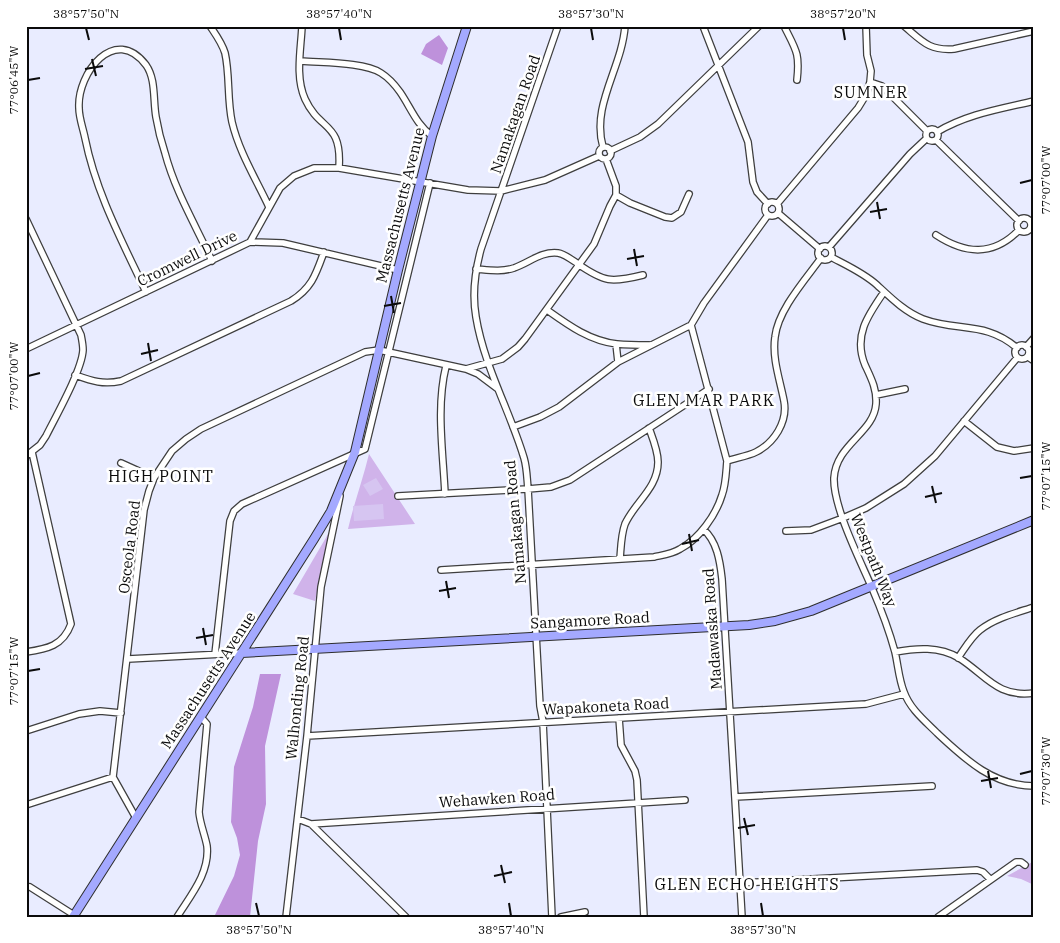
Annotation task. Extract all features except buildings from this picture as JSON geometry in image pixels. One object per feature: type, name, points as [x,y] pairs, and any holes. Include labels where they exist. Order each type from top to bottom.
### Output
[{"type":"main road","name":"Massachusetts Avenue","points":[[74,916],[322,525],[343,484],[355,452],[432,136],[467,26]]},
{"type":"main road","name":"Sangamore Road","points":[[242,653],[749,625],[790,618],[1034,520]]},
{"type":"street","points":[[210,26],[219,39],[227,65],[232,123],[241,149],[269,207]]},
{"type":"street","points":[[302,26],[299,78],[305,99],[310,108],[336,136],[340,152],[339,168]]},
{"type":"street","name":"Namakagan Road","points":[[552,917],[543,722],[540,706],[525,460],[480,337],[475,315],[474,290],[476,269],[481,249],[558,26]]},
{"type":"street","points":[[603,148],[600,138],[601,114],[622,46],[625,26]]},
{"type":"street","points":[[703,26],[748,142],[753,182],[757,192],[768,204]]},
{"type":"street","points":[[610,151],[640,137],[658,124],[759,26]]},
{"type":"street","points":[[784,26],[798,54],[797,80]]},
{"type":"street","points":[[776,204],[858,108],[866,95],[871,71],[867,54],[866,26]]},
{"type":"street","points":[[904,26],[925,44],[942,50],[954,49],[1024,29],[1034,31]]},
{"type":"street","points":[[146,292],[107,211],[98,187],[90,162],[79,109],[80,93],[85,76],[102,56],[108,52],[119,50],[130,52],[147,66],[152,77],[156,116],[165,155],[175,182],[212,261]]},
{"type":"street","points":[[300,61],[365,66],[380,72],[389,78],[400,93],[421,128],[432,136]]},
{"type":"street","points":[[870,82],[882,86],[927,131]]},
{"type":"street","points":[[927,131],[933,130],[937,132],[970,116],[1034,102]]},
{"type":"street","points":[[926,139],[924,136],[927,131]]},
{"type":"street","points":[[936,140],[939,137],[937,132]]},
{"type":"street","points":[[926,139],[936,140]]},
{"type":"street","points":[[830,247],[910,154],[926,139]]},
{"type":"street","points":[[936,140],[1019,221]]},
{"type":"street","points":[[599,156],[599,152],[603,148]]},
{"type":"street","points":[[603,148],[608,148],[610,151]]},
{"type":"street","points":[[606,159],[610,157],[610,151]]},
{"type":"street","points":[[250,242],[280,188],[294,176],[314,168],[339,168],[468,190],[501,191],[545,180],[599,156]]},
{"type":"street","points":[[599,156],[606,159]]},
{"type":"street","points":[[466,369],[502,359],[518,347],[594,244],[616,195],[616,186],[606,159]]},
{"type":"street","name":"Massachusetts Avenue","points":[[355,452],[364,449],[430,183]]},
{"type":"street","points":[[616,195],[665,217],[672,218],[680,212],[689,194]]},
{"type":"street","points":[[768,204],[776,204]]},
{"type":"street","points":[[768,204],[766,210],[768,215]]},
{"type":"street","points":[[776,204],[779,210],[778,213],[820,249]]},
{"type":"street","points":[[768,215],[774,216],[778,213]]},
{"type":"street","points":[[513,427],[540,417],[559,407],[618,362],[691,325],[704,303],[768,215]]},
{"type":"street","points":[[1029,221],[1034,216]]},
{"type":"street","points":[[26,219],[81,334],[83,349],[82,360],[46,436],[40,445],[29,454],[71,624],[67,635],[59,643],[37,651],[26,652]]},
{"type":"street","points":[[1019,221],[1025,219],[1029,221]]},
{"type":"street","points":[[1019,221],[1017,224],[1019,230]]},
{"type":"street","points":[[1019,230],[1023,232],[1028,230],[1031,225],[1029,221]]},
{"type":"street","points":[[936,236],[960,248],[985,250],[1005,242],[1019,230]]},
{"type":"street","points":[[1028,230],[1034,235]]},
{"type":"street","name":"Cromwell Drive","points":[[26,348],[250,242],[283,243],[398,270]]},
{"type":"street","points":[[820,249],[826,246],[830,247]]},
{"type":"street","points":[[830,247],[831,256]]},
{"type":"street","points":[[820,249],[819,255],[821,258]]},
{"type":"street","points":[[75,375],[98,383],[121,381],[291,301],[306,290],[315,278],[324,252]]},
{"type":"street","points":[[476,269],[507,270],[547,253],[565,255],[594,275],[608,280],[626,279],[642,275]]},
{"type":"street","points":[[821,258],[828,259],[831,256]]},
{"type":"street","points":[[831,256],[876,284],[904,309],[922,318],[942,324],[989,331],[1007,339],[1017,348]]},
{"type":"street","points":[[727,460],[755,453],[767,445],[780,428],[784,417],[785,404],[774,356],[774,336],[785,309],[821,258]]},
{"type":"street","name":"Westpath Way","points":[[884,292],[867,317],[861,342],[864,362],[874,384],[876,407],[872,418],[845,449],[837,463],[834,476],[834,492],[888,628],[904,694],[921,717],[979,770],[1012,783],[1034,786]]},
{"type":"street","points":[[547,310],[584,334],[616,344],[649,345]]},
{"type":"street","points":[[442,570],[654,557],[670,554],[691,542],[703,529],[722,496],[727,460],[691,325]]},
{"type":"street","points":[[1026,347],[1034,338]]},
{"type":"street","points":[[616,344],[618,362]]},
{"type":"street","points":[[1017,358],[1015,352],[1022,345],[1029,350],[1028,357]]},
{"type":"street","points":[[379,350],[466,369],[478,374],[499,390]]},
{"type":"street","name":"Osceola Road","points":[[114,777],[144,510],[154,478],[172,452],[201,429],[365,352],[379,350]]},
{"type":"street","points":[[1017,358],[1022,360],[1028,357]]},
{"type":"street","points":[[1028,357],[1034,362]]},
{"type":"street","points":[[786,531],[811,530],[843,518],[866,508],[904,484],[935,456],[1017,358]]},
{"type":"street","points":[[445,494],[440,402],[446,366]]},
{"type":"street","points":[[876,395],[905,388]]},
{"type":"street","points":[[398,496],[551,487],[570,480],[709,389]]},
{"type":"street","points":[[964,421],[997,446],[1014,451],[1034,448]]},
{"type":"street","points":[[620,559],[621,540],[625,525],[652,486],[657,472],[657,456],[649,428]]},
{"type":"street","points":[[215,654],[230,521],[234,511],[242,504],[355,452]]},
{"type":"street","points":[[120,463],[154,478]]},
{"type":"street","name":"Walhonding Road","points":[[286,917],[307,736],[321,587],[343,484]]},
{"type":"street","name":"Madawaska Road","points":[[703,529],[710,536],[720,561],[722,579],[742,917]]},
{"type":"street","points":[[958,658],[972,638],[987,625],[998,619],[1034,607]]},
{"type":"street","points":[[894,652],[912,648],[938,650],[958,658],[996,687],[1010,692],[1034,693]]},
{"type":"street","name":"Sangamore Road","points":[[128,658],[242,653]]},
{"type":"street","name":"Wapakoneta Road","points":[[307,736],[866,704],[904,694]]},
{"type":"street","points":[[26,731],[79,714],[121,713]]},
{"type":"street","points":[[177,917],[202,877],[207,861],[207,846],[199,812],[206,724],[201,717]]},
{"type":"street","points":[[619,718],[621,745],[635,772],[637,780],[644,917]]},
{"type":"street","points":[[26,805],[114,777],[136,818]]},
{"type":"street","points":[[735,798],[932,786]]},
{"type":"street","name":"Wehawken Road","points":[[311,824],[685,800]]},
{"type":"street","points":[[298,819],[311,824],[406,917]]},
{"type":"street","points":[[938,917],[1016,862],[1025,865]]},
{"type":"street","points":[[740,883],[977,870],[983,872],[990,879]]},
{"type":"street","points":[[30,887],[74,916]]},
{"type":"street","points":[[561,917],[585,912]]},
{"type":"shaded area","points":[[439,35],[448,48],[442,65],[421,54],[426,44]]},
{"type":"shaded area","points":[[369,454],[415,524],[348,529]]},
{"type":"shaded area","points":[[376,478],[383,489],[370,496],[363,485]]},
{"type":"shaded area","points":[[383,504],[384,519],[354,521],[353,506]]},
{"type":"shaded area","points":[[331,529],[315,601],[293,594]]},
{"type":"shaded area","points":[[260,674],[281,674],[265,746],[266,804],[258,841],[250,917],[214,917],[234,876],[240,855],[237,838],[231,822],[234,767],[253,707]]},
{"type":"shaded area","points":[[1034,861],[1034,885],[1021,879],[1007,876]]},
{"type":"district","name":"SUMNER","points":[[871,92]]},
{"type":"district","name":"GLEN MAR PARK","points":[[704,400]]},
{"type":"district","name":"HIGH POINT","points":[[161,476]]},
{"type":"district","name":"GLEN ECHO HEIGHTS","points":[[747,884]]}]
